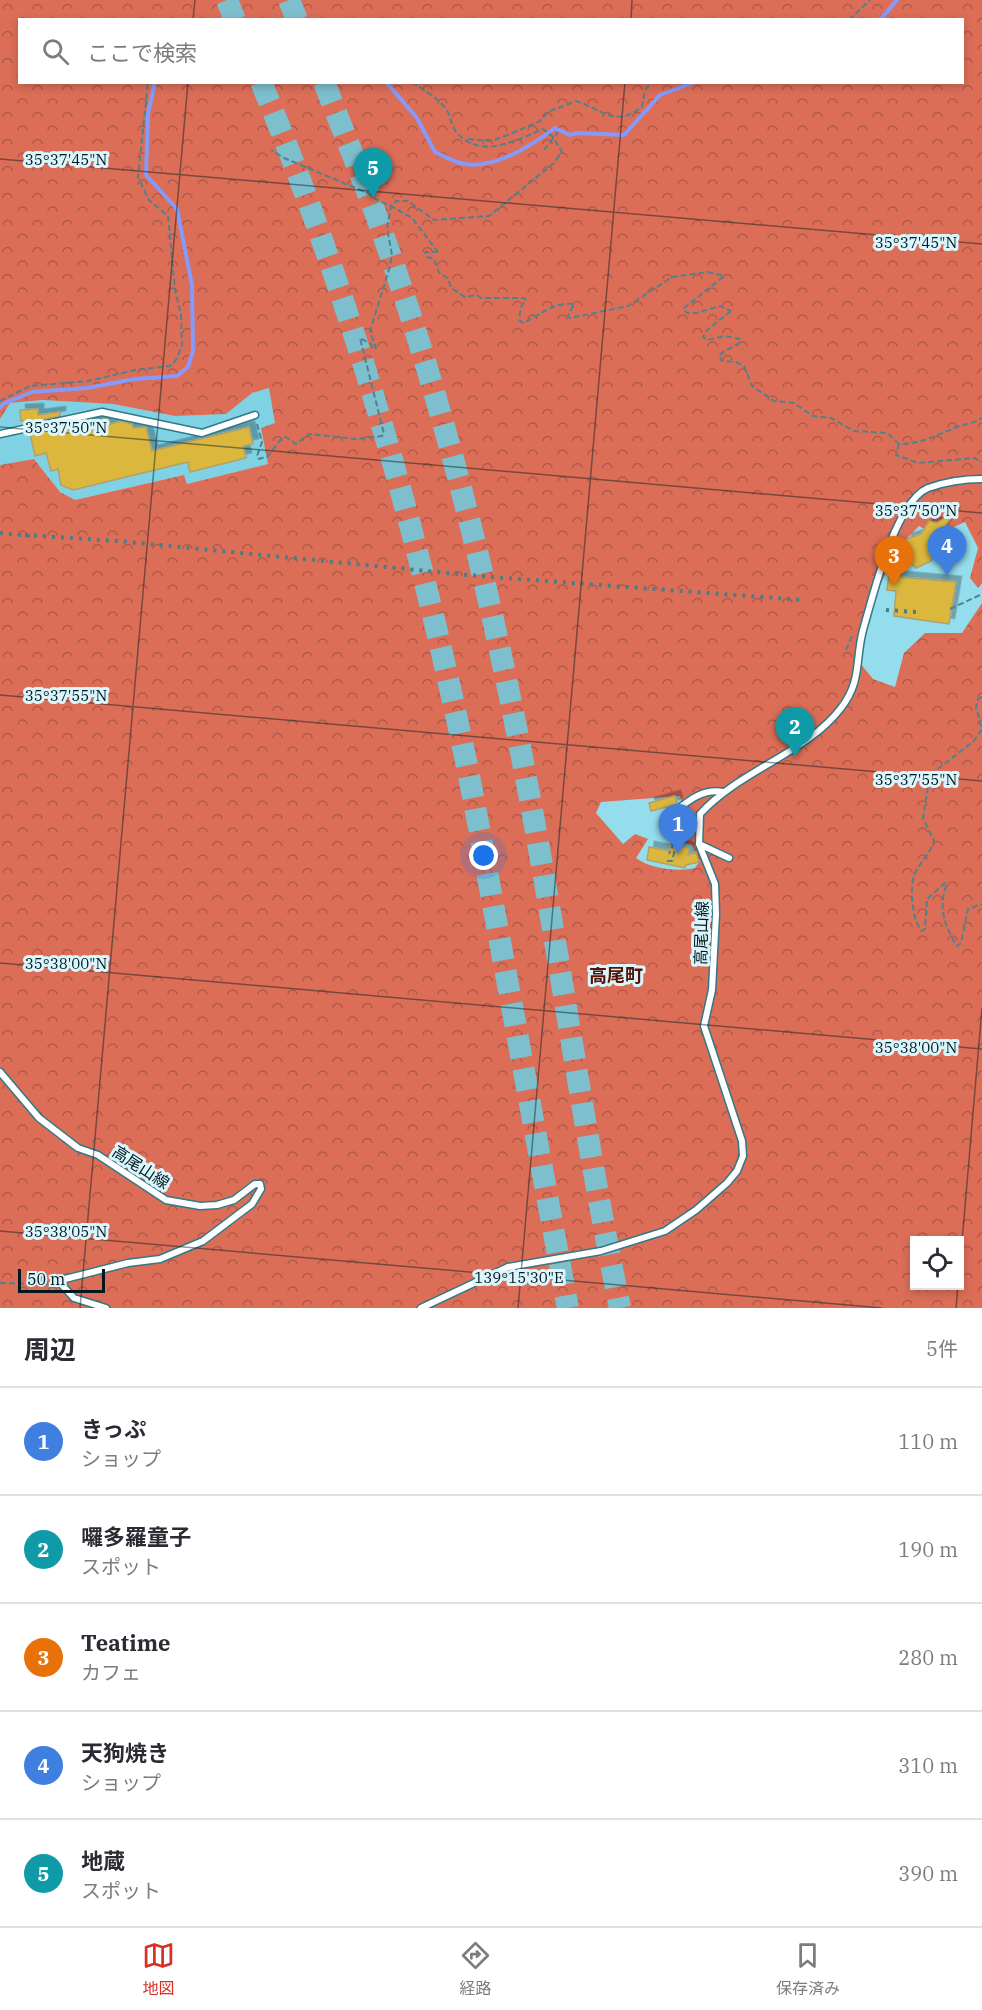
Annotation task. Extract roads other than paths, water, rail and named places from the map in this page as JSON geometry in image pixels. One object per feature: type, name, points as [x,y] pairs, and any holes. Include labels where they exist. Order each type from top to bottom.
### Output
[{"type":"lane","points":[[0,434],[102,412],[202,433],[255,415]]},
{"type":"lane","name":"高尾山線","points":[[421,1308],[508,1267],[601,1251],[665,1231],[696,1210],[737,1171],[743,1156],[742,1141],[704,1026],[712,990],[716,914],[715,884],[699,844],[700,814],[740,778],[819,730],[846,700],[855,686],[863,631],[894,530],[909,505],[927,489],[964,479],[982,479]]},
{"type":"lane","points":[[673,813],[694,797],[709,790],[723,792]]},
{"type":"lane","points":[[699,844],[729,858]]},
{"type":"lane","name":"高尾山線","points":[[0,1072],[39,1118],[78,1148],[98,1155],[166,1200],[200,1206],[217,1205],[234,1200],[255,1184],[260,1184],[261,1189],[252,1204],[203,1241],[160,1259],[128,1263],[65,1279],[61,1284],[74,1298],[106,1308]]},
{"type":"waterway","points":[[882,18],[897,0]]},
{"type":"waterway","points":[[0,408],[3,404],[32,392],[87,388],[135,379],[177,376],[188,367],[193,351],[192,285],[177,209],[146,175],[148,114],[155,84]]},
{"type":"waterway","points":[[388,84],[417,118],[435,152],[457,162],[477,165],[513,154],[536,142],[555,128],[570,135],[577,133],[624,135],[660,95],[690,84]]},
{"type":"tunnel","points":[[227,0],[234,18]]},
{"type":"tunnel","points":[[289,0],[296,18]]},
{"type":"tunnel","points":[[262,84],[293,161],[350,322],[376,403],[421,567],[470,781],[568,1308]]},
{"type":"tunnel","points":[[325,84],[375,212],[418,338],[455,467],[488,597],[530,799],[592,1163],[620,1308]]},
{"type":"railway","points":[[0,533],[31,536]]},
{"type":"railway","points":[[25,535],[118,541],[478,576],[803,600]]},
{"type":"railway","points":[[886,610],[916,612]]},
{"type":"place","name":"地蔵","points":[[373,198]]},
{"type":"place","name":"天狗焼き","points":[[947,576]]},
{"type":"place","name":"Teatime","points":[[894,586]]},
{"type":"place","name":"囉多羅童子","points":[[795,757]]},
{"type":"place","name":"きっぷ","points":[[678,854]]},
{"type":"district","name":"高尾町","points":[[616,975]]}]
